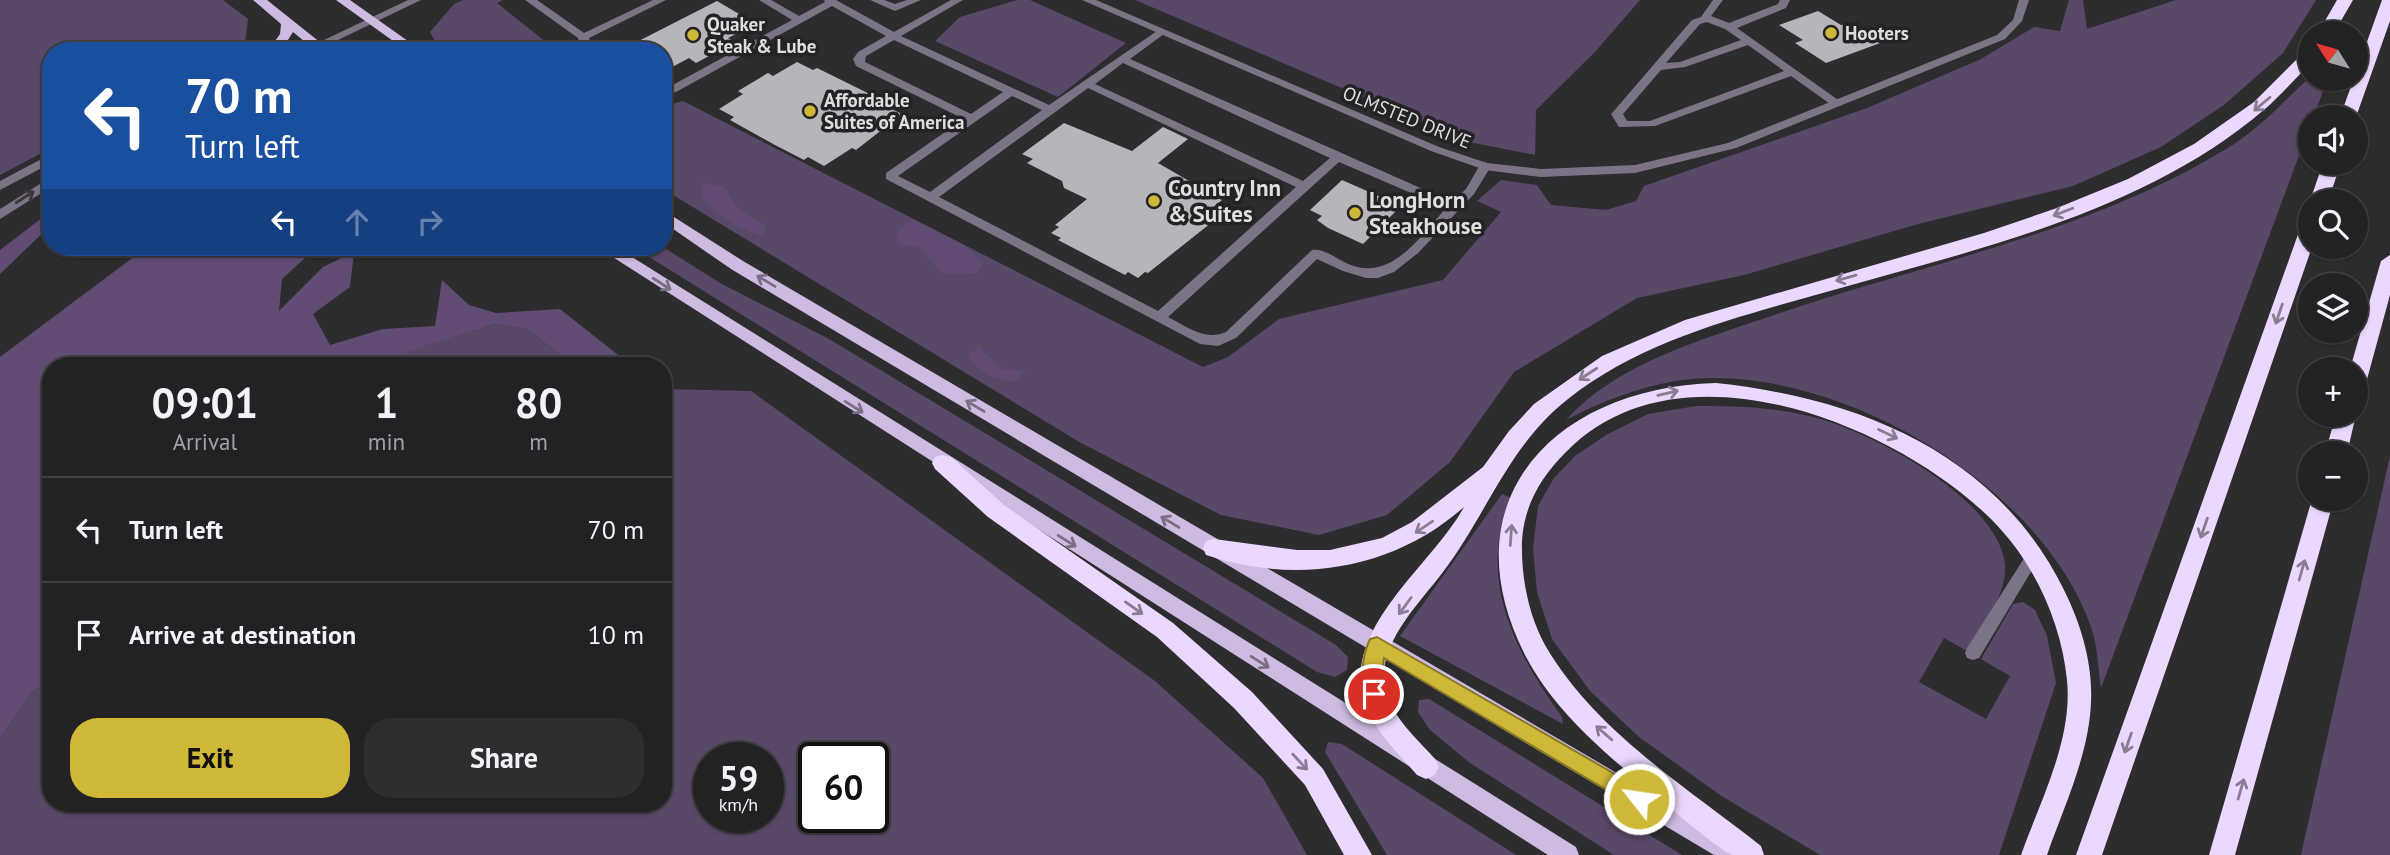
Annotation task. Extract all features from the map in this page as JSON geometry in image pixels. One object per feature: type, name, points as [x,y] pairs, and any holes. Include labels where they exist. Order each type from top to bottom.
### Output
[{"type":"highway","points":[[2333,21],[2345,0]]},
{"type":"highway","points":[[2352,105],[2390,0]]},
{"type":"highway","points":[[1426,767],[1379,708],[1371,680],[1377,645],[1467,521],[1494,467],[1522,430],[1559,394],[1621,355],[1709,319],[2023,226],[2117,191],[2184,158],[2231,128],[2272,95],[2298,68]]},
{"type":"highway","points":[[2089,855],[2298,259]]},
{"type":"highway","points":[[2363,357],[2390,261]]},
{"type":"highway","points":[[1751,855],[1578,711],[1541,660],[1519,612],[1509,562],[1512,517],[1531,478],[1561,442],[1594,418],[1634,401],[1678,390],[1744,391],[1798,400],[1856,418],[1914,446],[1969,485],[2016,532],[2049,579],[2072,631],[2080,684],[2076,729],[2034,855]]},
{"type":"highway","points":[[943,463],[996,511],[1165,630],[1243,701],[1314,777],[1359,855]]},
{"type":"highway","points":[[1214,548],[1311,561],[1369,553],[1408,537],[1426,526],[1494,467]]},
{"type":"highway","points":[[2223,852],[2320,511]]},
{"type":"main road","points":[[259,0],[308,42]]},
{"type":"main road","points":[[342,0],[402,42]]},
{"type":"main road","points":[[280,42],[286,34],[288,23]]},
{"type":"main road","points":[[672,221],[737,265],[1735,855]]},
{"type":"main road","points":[[619,256],[1567,855]]},
{"type":"street","points":[[330,42],[416,0]]},
{"type":"street","points":[[530,0],[583,37],[584,42]]},
{"type":"street","points":[[583,37],[660,0]]},
{"type":"street","points":[[764,0],[799,20]]},
{"type":"street","points":[[875,0],[895,8],[916,0]]},
{"type":"street","points":[[958,0],[862,54],[858,59],[860,64],[972,119]]},
{"type":"street","name":"OLMSTED DRIVE","points":[[1087,0],[1435,149],[1485,166],[1541,173],[1635,169],[1732,146],[2001,37],[2015,26],[2023,13],[2022,1]]},
{"type":"street","points":[[1707,18],[1705,16],[1718,0]]},
{"type":"street","points":[[1729,27],[1782,6],[1785,0]]},
{"type":"street","points":[[672,90],[830,1],[893,36],[1050,110]]},
{"type":"street","points":[[1792,72],[1651,124],[1623,125],[1617,114],[1696,22],[1707,18],[1729,27],[1837,104]]},
{"type":"street","points":[[931,197],[1160,32]]},
{"type":"street","points":[[1657,67],[1681,65],[1749,41]]},
{"type":"street","points":[[1122,60],[1454,207]]},
{"type":"street","points":[[1087,84],[1304,186]]},
{"type":"street","points":[[1011,92],[890,176],[1200,339],[1218,341],[1231,335],[1316,253],[1363,274],[1378,275],[1395,268],[1469,191],[1485,166]]},
{"type":"street","points":[[1159,318],[1338,157]]},
{"type":"street","points":[[0,186],[42,163]]},
{"type":"street","points":[[0,215],[42,187]]},
{"type":"street","points":[[1972,653],[2033,556]]},
{"type":"shaded area","points":[[0,0],[223,0],[248,19],[245,42],[42,42],[42,153],[0,175]]},
{"type":"shaded area","points":[[463,0],[503,0],[497,3],[546,42],[435,42],[430,32],[454,4]]},
{"type":"shaded area","points":[[1017,0],[1030,0],[1126,43],[1058,97],[935,41],[960,17]]},
{"type":"shaded area","points":[[1135,0],[1640,0],[1595,52],[1536,110],[1535,155],[1469,142]]},
{"type":"shaded area","points":[[2069,0],[2083,0],[2087,29],[2176,0],[2316,0],[2303,21],[2298,21],[2298,29],[2283,53],[2224,105],[2161,147],[2073,186],[1918,224],[1744,275],[1637,298],[1514,372],[1450,462],[1387,515],[1319,535],[1221,515],[1081,443],[672,194],[672,104],[683,101],[1203,367],[1228,357],[1279,319],[1443,280],[1501,212],[1477,201],[1501,180],[1537,185],[1551,205],[1606,210],[1636,201],[1644,186],[1867,108],[1981,59],[2034,27],[2060,31]]},
{"type":"shaded area","points":[[2298,88],[2298,91],[2323,91],[2318,105],[2298,105],[2298,158],[2101,688],[2092,630],[2067,576],[2028,526],[1979,480],[1923,441],[1861,410],[1798,389],[1735,379],[1661,384],[1619,396],[1566,420],[1611,382],[1692,343],[1835,295],[2011,242],[2126,200],[2181,174],[2234,144],[2264,121]]},
{"type":"shaded area","points":[[701,182],[725,187],[739,210],[766,225],[762,237],[735,225],[704,202]]},
{"type":"shaded area","points":[[42,218],[42,234],[0,274],[0,250]]},
{"type":"shaded area","points":[[914,220],[964,245],[984,262],[976,273],[943,274],[919,247],[897,244],[899,228]]},
{"type":"shaded area","points":[[672,253],[720,283],[829,339],[1336,645],[1348,657],[1347,670],[1335,677],[1317,672],[647,256],[672,256]]},
{"type":"shaded area","points":[[135,256],[307,256],[282,279],[279,311],[323,267],[346,256],[354,256],[350,287],[313,314],[330,345],[383,329],[435,326],[442,280],[469,305],[496,313],[560,309],[621,357],[564,357],[526,329],[496,324],[406,352],[409,357],[42,357],[42,686],[31,693],[0,738],[0,357]]},
{"type":"shaded area","points":[[496,324],[526,329],[564,357],[409,357],[405,352]]},
{"type":"shaded area","points":[[979,347],[1002,369],[1025,370],[1015,382],[987,374],[972,362],[968,355]]},
{"type":"shaded area","points":[[672,389],[751,391],[1155,681],[1263,778],[1307,855],[0,855],[0,738],[31,693],[42,686],[42,812],[672,812]]},
{"type":"shaded area","points":[[1696,406],[1784,411],[1837,424],[1865,436],[1925,469],[1952,489],[1976,511],[1994,534],[2004,558],[2005,570],[2000,595],[1994,607],[1969,652],[1944,638],[1919,682],[1986,719],[2010,676],[1981,659],[2013,604],[2023,602],[2035,610],[2047,636],[2056,683],[1999,855],[1820,855],[1720,795],[1639,737],[1590,691],[1552,639],[1537,592],[1533,548],[1538,506],[1554,478],[1575,456],[1606,435],[1648,414]]},
{"type":"shaded area","points":[[2390,456],[2390,855],[2301,855]]},
{"type":"shaded area","points":[[1502,494],[1511,498],[1501,528],[1498,557],[1499,585],[1506,613],[1529,667],[1562,717],[1563,724],[1400,636]]},
{"type":"shaded area","points":[[1429,699],[1682,855],[1614,855],[1470,763],[1430,730],[1418,712],[1419,700]]},
{"type":"shaded area","points":[[1328,742],[1342,744],[1516,855],[1387,855],[1325,752]]},
{"type":"building","name":"Quaker Steak & Lube","points":[[717,1],[751,21],[736,29],[740,32],[728,38],[735,42],[696,63],[689,58],[672,67],[672,42],[637,42]]},
{"type":"building","name":"Hooters","points":[[1818,11],[1841,25],[1855,24],[1883,42],[1826,63],[1795,43],[1803,40],[1779,25]]},
{"type":"building","name":"Affordable Suites of America","points":[[797,62],[813,70],[817,68],[890,104],[887,107],[902,114],[856,150],[852,148],[824,166],[808,157],[804,160],[775,145],[730,120],[734,117],[719,109],[743,94],[738,91],[768,73],[773,76]]},
{"type":"building","name":"Country Inn & Suites","points":[[1064,123],[1132,151],[1163,127],[1188,139],[1158,163],[1222,200],[1206,214],[1216,219],[1138,278],[1128,272],[1125,275],[1058,240],[1061,238],[1051,233],[1059,227],[1055,225],[1087,199],[1064,188],[1062,181],[1027,163],[1033,159],[1022,154]]},
{"type":"building","name":"LongHorn Steakhouse","points":[[1342,180],[1401,206],[1363,244],[1328,228],[1317,220],[1322,216],[1310,210]]},
{"type":"place","name":"Hooters","points":[[1831,33]]},
{"type":"place","name":"Quaker Steak & Lube","points":[[693,35]]},
{"type":"place","name":"Affordable Suites of America","points":[[810,111]]},
{"type":"place","name":"Country Inn & Suites","points":[[1154,201]]},
{"type":"place","name":"LongHorn Steakhouse","points":[[1355,213]]},
{"type":"route","points":[[1374,694],[1371,680],[1373,653],[1377,645],[1639,799]]}]
